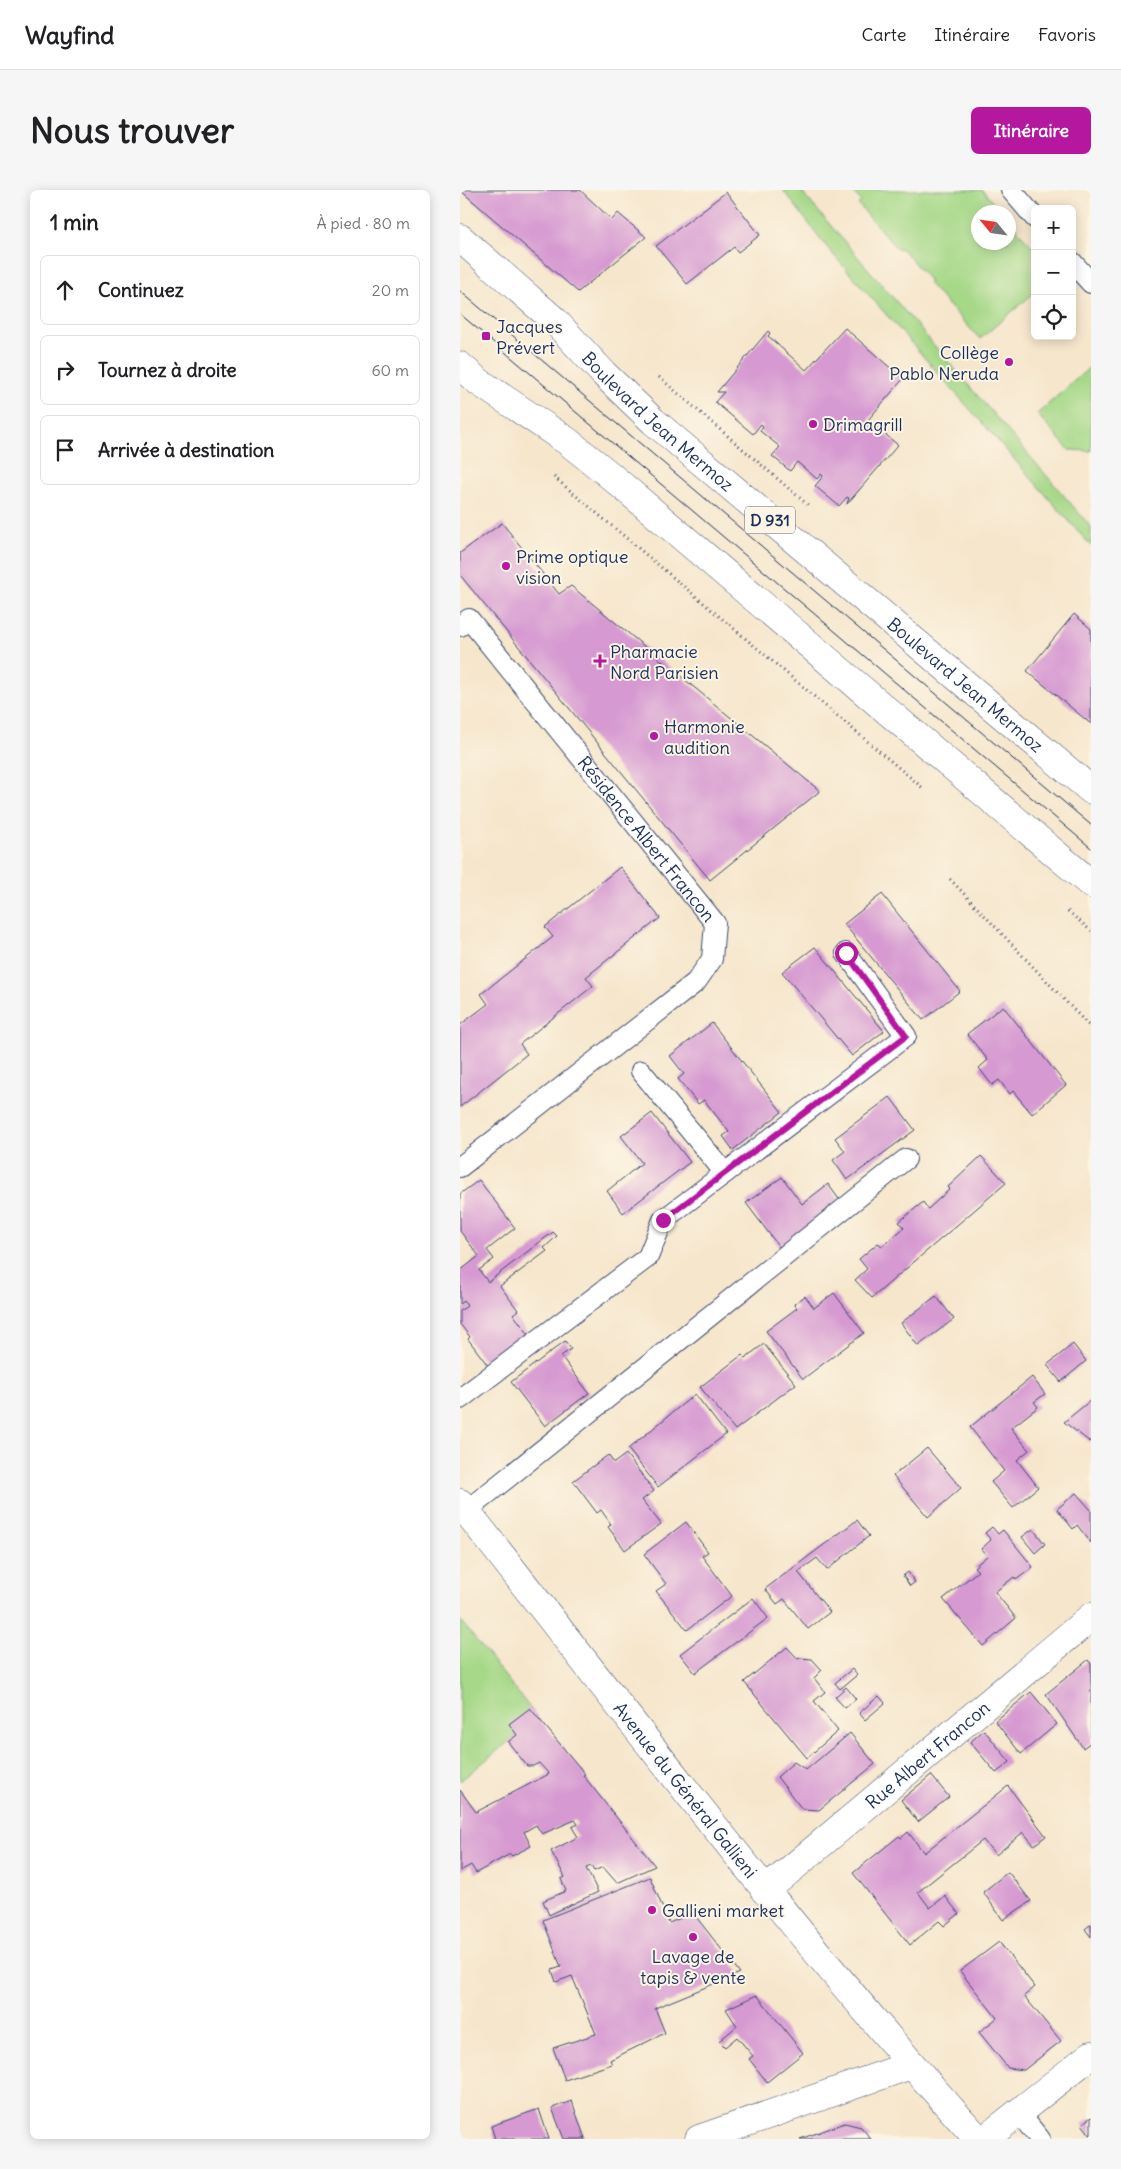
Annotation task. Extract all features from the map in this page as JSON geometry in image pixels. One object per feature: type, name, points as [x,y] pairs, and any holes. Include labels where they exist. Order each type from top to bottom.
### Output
[{"type":"main road","name":"Boulevard Jean Mermoz","points":[[460,238],[554,320],[604,374],[653,422],[1091,790]]},
{"type":"main road","points":[[460,366],[479,382],[567,441],[606,472],[1091,884]]},
{"type":"main road","name":"Avenue du Général Gallieni","points":[[463,1507],[765,1891],[911,2065],[978,2139]]},
{"type":"main road","name":"Rue Albert Francon","points":[[765,1891],[1091,1617]]},
{"type":"main road","points":[[985,2139],[1091,2055]]},
{"type":"main road","points":[[699,2139],[911,2065]]},
{"type":"lane","points":[[1011,190],[1031,213]]},
{"type":"lane","points":[[1076,267],[1091,284]]},
{"type":"lane","name":"Résidence Albert Francon","points":[[460,626],[469,619],[715,923],[712,959],[696,982],[460,1167]]},
{"type":"lane","points":[[460,1399],[648,1256],[663,1220],[906,1036],[846,953]]},
{"type":"lane","points":[[641,1072],[725,1173]]},
{"type":"lane","points":[[463,1507],[906,1159]]},
{"type":"lane","points":[[1018,2112],[1040,2139]]},
{"type":"path","points":[[654,373],[811,507]]},
{"type":"path","points":[[950,879],[1091,1028]]},
{"type":"green space","points":[[783,190],[800,190],[1091,527],[1091,546],[830,251]]},
{"type":"green space","points":[[851,190],[982,190],[996,205],[971,205],[971,250],[1016,250],[1016,228],[1031,245],[1031,295],[980,339],[928,283],[930,281],[901,248],[898,250],[858,204],[861,201]]},
{"type":"green space","points":[[1091,366],[1091,451],[1069,450],[1037,414]]},
{"type":"green space","points":[[460,1620],[538,1718],[460,1781]]},
{"type":"building","points":[[460,190],[580,190],[612,220],[618,213],[646,237],[578,292]]},
{"type":"building","points":[[726,192],[760,235],[738,252],[734,247],[687,284],[656,246]]},
{"type":"building","points":[[845,328],[903,379],[868,420],[898,445],[847,504],[849,498],[847,497],[839,506],[815,486],[823,476],[821,474],[817,479],[797,462],[790,471],[772,456],[780,447],[760,431],[763,426],[761,424],[753,434],[715,402],[724,392],[717,392],[768,331],[770,333],[768,336],[806,370]]},
{"type":"building","points":[[502,523],[559,594],[571,586],[820,791],[710,880],[460,575],[460,553]]},
{"type":"building","points":[[1074,614],[1091,629],[1091,724],[1027,671]]},
{"type":"building","points":[[620,867],[660,918],[586,977],[593,986],[520,1044],[527,1054],[460,1107],[460,1025],[488,1004],[481,994],[553,937],[545,927]]},
{"type":"building","points":[[882,894],[960,991],[923,1020],[844,924]]},
{"type":"building","points":[[815,947],[884,1031],[852,1056],[782,972]]},
{"type":"building","points":[[1003,1006],[1066,1085],[1032,1114],[1013,1091],[1010,1094],[999,1080],[992,1085],[979,1068],[988,1060],[967,1034]]},
{"type":"building","points":[[712,1023],[782,1112],[733,1150],[723,1136],[729,1132],[704,1100],[698,1104],[678,1079],[684,1074],[670,1056]]},
{"type":"building","points":[[890,1097],[915,1130],[847,1180],[833,1160],[845,1151],[835,1138]]},
{"type":"building","points":[[652,1113],[690,1162],[623,1213],[607,1191],[642,1163],[621,1136]]},
{"type":"building","points":[[981,1156],[1006,1183],[872,1298],[855,1280],[867,1269],[859,1259],[878,1243],[882,1246],[904,1228],[899,1222],[923,1202],[928,1209]]},
{"type":"building","points":[[782,1177],[802,1204],[828,1184],[841,1202],[780,1248],[746,1203]]},
{"type":"building","points":[[479,1180],[515,1228],[487,1250],[494,1259],[479,1270],[488,1282],[553,1232],[557,1236],[544,1248],[547,1251],[500,1286],[518,1310],[513,1314],[530,1336],[489,1367],[468,1339],[470,1337],[460,1324],[460,1311],[467,1306],[464,1301],[460,1304],[460,1271],[479,1256],[460,1231],[460,1194]]},
{"type":"building","points":[[834,1293],[864,1333],[803,1379],[766,1331],[797,1308],[794,1304],[805,1296],[814,1308]]},
{"type":"building","points":[[936,1296],[954,1319],[918,1346],[901,1323]]},
{"type":"building","points":[[565,1341],[571,1349],[561,1356],[589,1393],[545,1426],[511,1382]]},
{"type":"building","points":[[764,1344],[796,1384],[735,1430],[700,1387],[742,1355],[745,1358]]},
{"type":"building","points":[[1073,1344],[1086,1361],[1061,1382],[1047,1365]]},
{"type":"building","points":[[1032,1377],[1045,1394],[1034,1402],[1038,1407],[1011,1428],[1029,1450],[1017,1460],[1038,1487],[1013,1508],[991,1482],[1004,1471],[970,1427]]},
{"type":"building","points":[[695,1394],[726,1434],[658,1487],[628,1449]]},
{"type":"building","points":[[1091,1400],[1091,1441],[1090,1442],[1064,1422]]},
{"type":"building","points":[[927,1448],[961,1488],[928,1517],[893,1476]]},
{"type":"building","points":[[626,1454],[654,1491],[642,1500],[661,1524],[625,1550],[608,1527],[611,1524],[601,1510],[597,1513],[573,1481],[608,1455],[614,1463]]},
{"type":"building","points":[[1076,1493],[1091,1510],[1091,1543],[1077,1525],[1073,1529],[1057,1509]]},
{"type":"building","points":[[857,1520],[869,1536],[827,1570],[817,1558],[798,1572],[830,1612],[808,1629],[784,1599],[777,1604],[765,1589]]},
{"type":"building","points":[[686,1522],[708,1552],[702,1556],[732,1596],[687,1630],[656,1591],[666,1584],[644,1554]]},
{"type":"building","points":[[992,1527],[998,1534],[1003,1530],[1033,1567],[1016,1580],[1014,1577],[995,1592],[1016,1618],[983,1646],[943,1599],[978,1571],[974,1567],[987,1556],[981,1549],[991,1540],[985,1533]]},
{"type":"building","points":[[1033,1529],[1045,1544],[1035,1553],[1022,1537]]},
{"type":"building","points":[[908,1572],[915,1582],[910,1586],[903,1576]]},
{"type":"building","points":[[753,1598],[768,1618],[695,1673],[680,1654]]},
{"type":"building","points":[[787,1647],[798,1659],[812,1659],[822,1670],[814,1678],[825,1692],[814,1701],[838,1731],[807,1758],[744,1682]]},
{"type":"building","points":[[1088,1660],[1091,1664],[1091,1742],[1083,1748],[1046,1694]]},
{"type":"building","points":[[852,1669],[857,1675],[840,1689],[835,1683]]},
{"type":"building","points":[[846,1687],[856,1699],[845,1708],[835,1697]]},
{"type":"building","points":[[1031,1692],[1057,1724],[1021,1754],[995,1721]]},
{"type":"building","points":[[879,1696],[885,1703],[865,1720],[859,1713]]},
{"type":"building","points":[[530,1708],[585,1774],[583,1775],[655,1866],[617,1883],[603,1867],[594,1871],[591,1866],[586,1868],[598,1892],[549,1915],[543,1901],[566,1891],[561,1879],[565,1877],[551,1851],[578,1837],[572,1827],[578,1824],[575,1820],[542,1834],[536,1825],[524,1832],[531,1846],[512,1856],[510,1854],[476,1873],[471,1865],[460,1871],[460,1790],[476,1812],[549,1774],[539,1763],[527,1766],[508,1742],[517,1735],[509,1724]]},
{"type":"building","points":[[984,1730],[1010,1762],[996,1773],[970,1742]]},
{"type":"building","points":[[850,1733],[875,1764],[819,1810],[802,1809],[777,1777],[794,1762],[806,1770]]},
{"type":"building","points":[[931,1775],[949,1797],[918,1822],[901,1800]]},
{"type":"building","points":[[1008,1786],[1046,1836],[1034,1845],[1023,1832],[996,1855],[983,1840],[918,1892],[930,1908],[945,1896],[959,1914],[944,1926],[939,1921],[910,1945],[853,1873],[899,1836],[901,1838],[908,1832],[924,1853]]},
{"type":"building","points":[[1008,1872],[1031,1901],[1003,1920],[983,1892]]},
{"type":"building","points":[[650,1877],[669,1923],[693,1913],[740,1973],[655,2008],[665,2033],[610,2060],[612,2064],[565,2080],[553,2048],[596,2034],[572,1976],[556,1982],[552,1970],[561,1967],[543,1920]]},
{"type":"building","points":[[1091,1924],[1091,1937],[1085,1929]]},
{"type":"building","points":[[999,1942],[1035,1987],[1024,1996],[1061,2041],[1024,2070],[1008,2068],[979,2032],[997,2018],[960,1971]]},
{"type":"building","points":[[757,1995],[803,2053],[767,2082],[749,2059],[753,2056],[737,2037],[725,2047],[719,2041],[737,2026],[726,2009]]},
{"type":"building","points":[[572,2101],[585,2139],[564,2139],[552,2108]]},
{"type":"building","points":[[539,2109],[549,2139],[495,2139],[491,2126]]},
{"type":"building","points":[[1091,2117],[1091,2136],[1082,2124]]},
{"type":"building","points":[[845,2123],[861,2127],[871,2139],[800,2139]]},
{"type":"tram line","points":[[460,291],[1091,825]]},
{"type":"tram line","points":[[460,314],[1091,848]]},
{"type":"place","name":"Jacques Prévert","points":[[486,336]]},
{"type":"place","name":"Collège Pablo Neruda","points":[[1009,362]]},
{"type":"place","name":"Drimagrill","points":[[813,424]]},
{"type":"place","name":"Prime optique vision","points":[[506,566]]},
{"type":"place","name":"Pharmacie Nord Parisien","points":[[600,661]]},
{"type":"place","name":"Harmonie audition","points":[[654,736]]},
{"type":"place","name":"Gallieni market","points":[[652,1910]]},
{"type":"place","name":"Lavage de tapis & vente","points":[[693,1937]]},
{"type":"route","points":[[663,1220],[906,1036],[846,953]]}]
